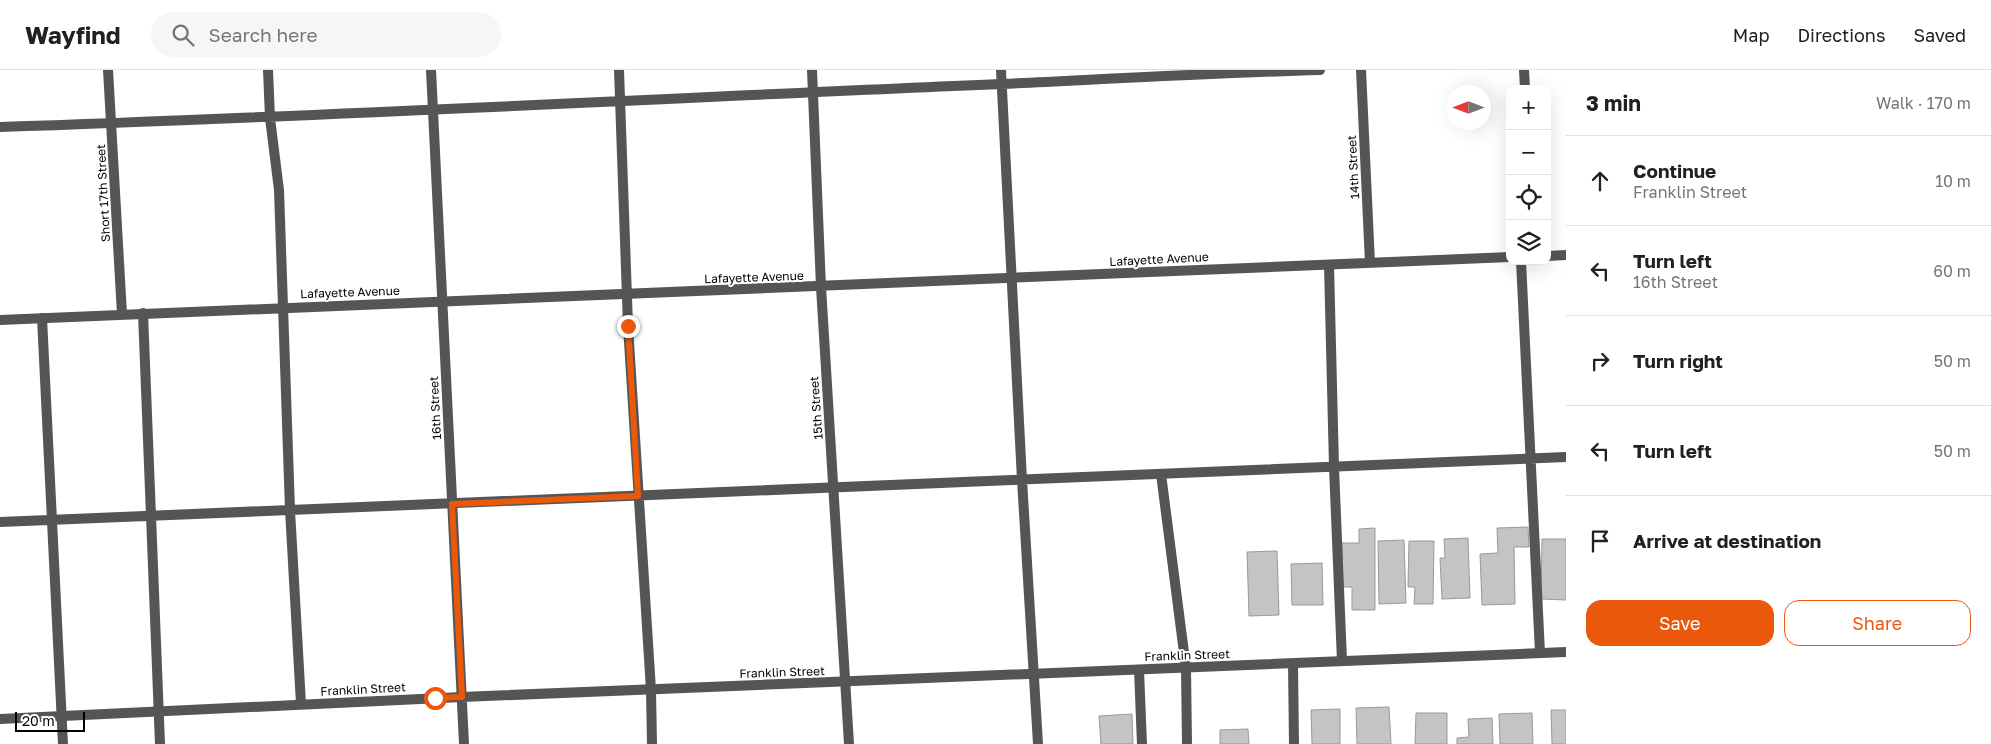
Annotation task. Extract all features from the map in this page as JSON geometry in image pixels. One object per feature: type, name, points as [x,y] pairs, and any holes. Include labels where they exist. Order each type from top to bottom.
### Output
[{"type":"street","name":"Short 17th Street","points":[[108,70],[122,314]]},
{"type":"street","points":[[268,70],[270,118],[279,190],[290,510],[301,704]]},
{"type":"street","name":"16th Street","points":[[431,70],[464,744]]},
{"type":"street","points":[[619,70],[627,294],[651,690],[652,744]]},
{"type":"street","name":"15th Street","points":[[812,70],[821,287],[849,744]]},
{"type":"street","points":[[1001,70],[1022,480],[1038,744]]},
{"type":"street","points":[[0,127],[270,118],[1178,74],[1320,70]]},
{"type":"street","name":"14th Street","points":[[1361,70],[1370,263]]},
{"type":"street","points":[[1524,70],[1525,85]]},
{"type":"street","points":[[1551,256],[1566,255]]},
{"type":"street","name":"Lafayette Avenue","points":[[0,320],[1506,257]]},
{"type":"street","points":[[1329,264],[1334,467],[1342,661]]},
{"type":"street","points":[[1521,265],[1540,653]]},
{"type":"street","points":[[143,313],[160,744]]},
{"type":"street","points":[[42,318],[63,744]]},
{"type":"street","points":[[0,522],[1566,457]]},
{"type":"street","points":[[1161,474],[1186,668],[1187,744]]},
{"type":"street","name":"Franklin Street","points":[[0,718],[462,697],[1566,652]]},
{"type":"street","points":[[1293,664],[1294,744]]},
{"type":"street","points":[[1139,670],[1142,744]]},
{"type":"building","points":[[1528,527],[1529,547],[1514,547],[1515,604],[1482,605],[1480,554],[1498,553],[1497,528]]},
{"type":"building","points":[[1375,528],[1375,610],[1352,610],[1352,587],[1342,587],[1342,543],[1359,543],[1359,529]]},
{"type":"building","points":[[1468,538],[1470,598],[1442,599],[1440,558],[1445,558],[1444,539]]},
{"type":"building","points":[[1542,539],[1566,539],[1566,600],[1541,599]]},
{"type":"building","points":[[1404,540],[1406,603],[1379,604],[1378,541]]},
{"type":"building","points":[[1409,541],[1434,541],[1433,604],[1414,604],[1415,587],[1408,587]]},
{"type":"building","points":[[1277,551],[1279,615],[1249,616],[1247,552]]},
{"type":"building","points":[[1322,563],[1323,605],[1292,605],[1291,564]]},
{"type":"building","points":[[1389,707],[1391,744],[1357,744],[1356,708]]},
{"type":"building","points":[[1340,709],[1340,744],[1312,744],[1311,710]]},
{"type":"building","points":[[1551,710],[1566,710],[1566,744],[1552,744]]},
{"type":"building","points":[[1416,713],[1447,713],[1447,744],[1415,744]]},
{"type":"building","points":[[1532,713],[1533,744],[1500,744],[1499,714]]},
{"type":"building","points":[[1132,714],[1133,744],[1101,744],[1099,716]]},
{"type":"building","points":[[1492,718],[1493,744],[1457,744],[1457,738],[1469,737],[1468,719]]},
{"type":"building","points":[[1248,729],[1249,744],[1220,744],[1220,730]]},
{"type":"route","points":[[435,698],[462,697],[452,504],[638,496],[628,326]]}]
